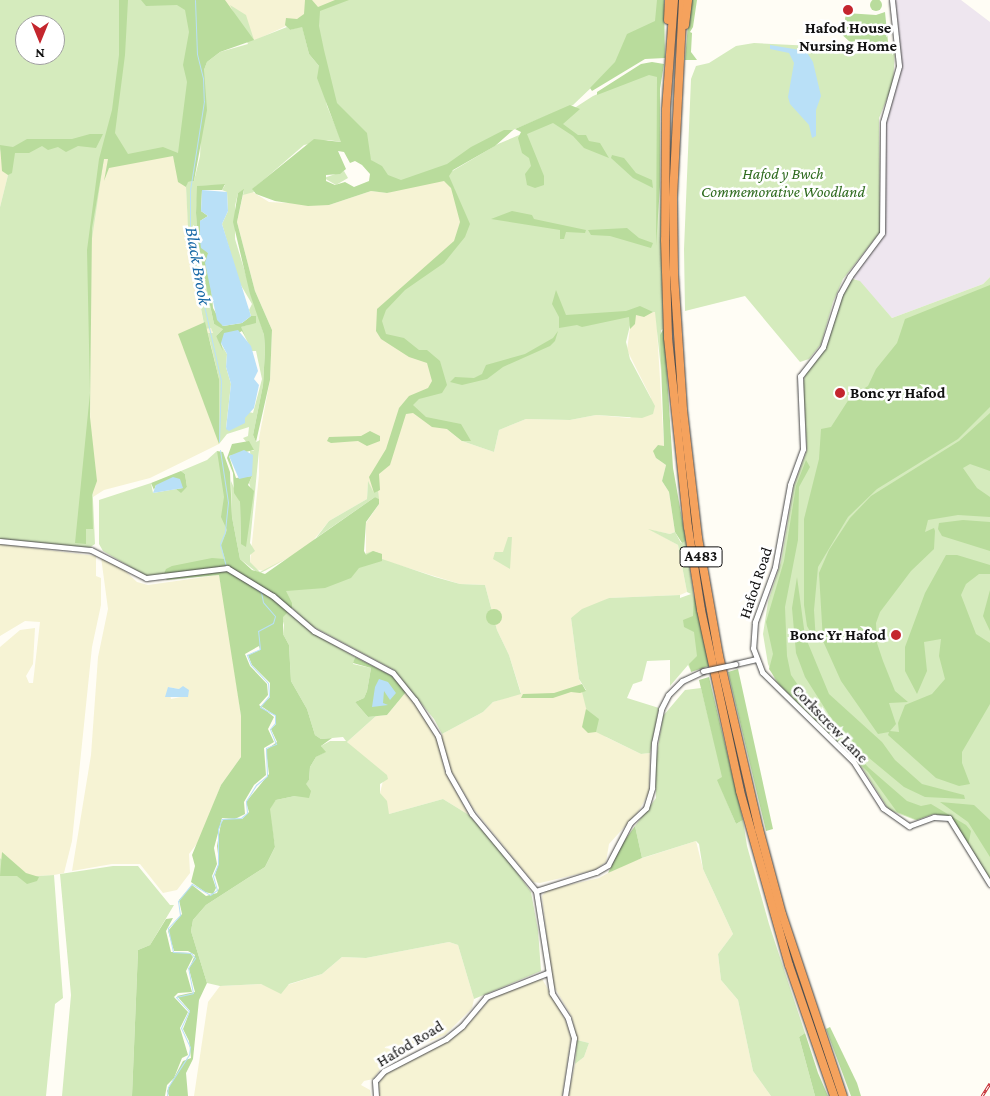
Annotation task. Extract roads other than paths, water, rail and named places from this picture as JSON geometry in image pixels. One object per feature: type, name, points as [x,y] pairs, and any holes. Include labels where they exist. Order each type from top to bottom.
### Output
[{"type":"highway","points":[[668,0],[670,34]]},
{"type":"highway","name":"A483","points":[[674,0],[670,34],[665,158],[666,283],[676,434],[688,527],[701,610],[740,791],[788,960],[834,1096]]},
{"type":"highway","name":"A483","points":[[683,0],[673,199],[674,274],[683,410],[698,538],[719,656],[759,829],[782,914],[844,1096]]},
{"type":"highway","points":[[679,51],[688,0]]},
{"type":"street","name":"Hafod Road","points":[[756,659],[752,636],[755,622],[775,567],[790,485],[803,449],[800,376],[823,347],[840,294],[850,276],[882,233],[883,122],[899,66],[892,0]]},
{"type":"street","points":[[0,541],[92,550],[146,578],[227,568],[272,596],[314,631],[393,673],[415,700],[438,736],[448,772],[472,814],[536,890],[547,973],[552,993],[568,1018],[574,1038],[565,1096]]},
{"type":"street","points":[[536,890],[596,872],[608,865],[630,823],[646,808],[652,788],[654,743],[661,709],[668,695],[682,681],[702,672],[756,659]]},
{"type":"street","name":"Corkscrew Lane","points":[[756,659],[770,681],[853,761],[883,808],[909,826],[934,817],[949,818],[990,884]]},
{"type":"street","name":"Hafod Road","points":[[376,1096],[376,1081],[384,1071],[446,1039],[462,1026],[486,997],[547,973]]},
{"type":"water","points":[[770,45],[806,51],[813,62],[821,96],[816,110],[816,136],[812,138],[809,125],[790,104],[788,97],[794,63],[789,53],[770,49]]},
{"type":"water","points":[[202,190],[227,192],[228,211],[222,224],[251,316],[242,323],[223,326],[217,320],[205,263],[208,253],[201,248],[200,241],[200,221],[208,216],[201,211]]},
{"type":"water","points":[[238,330],[251,346],[258,371],[254,379],[259,385],[254,408],[245,418],[245,423],[229,431],[226,429],[231,384],[226,367],[227,354],[221,343],[224,333]]},
{"type":"water","points":[[244,450],[253,455],[252,476],[239,479],[229,456]]},
{"type":"water","points":[[173,477],[180,479],[183,488],[153,493],[156,485]]},
{"type":"water","points":[[379,679],[388,682],[396,693],[390,700],[384,691],[383,703],[388,705],[372,707],[375,687]]},
{"type":"water","points":[[183,686],[189,690],[188,697],[165,697],[168,687],[179,689]]},
{"type":"waterway","name":"Black Brook","points":[[195,0],[197,54],[203,78],[204,101],[190,190],[190,243],[221,381],[219,441]]},
{"type":"waterway","name":"Black Brook","points":[[220,450],[228,502],[225,532],[220,544],[226,566]]},
{"type":"waterway","name":"Black Brook","points":[[167,1096],[168,1087],[189,1055],[190,1047],[181,1028],[189,1011],[176,997],[193,993],[188,968],[195,958],[191,953],[173,952],[168,928],[180,915],[178,901],[192,884],[210,895],[217,890],[213,876],[218,864],[218,829],[222,819],[241,818],[247,813],[246,801],[256,785],[267,776],[266,748],[276,744],[270,729],[275,723],[275,715],[260,707],[269,696],[268,683],[251,665],[247,655],[260,649],[258,631],[273,623],[275,616],[263,602],[261,592],[251,585]]},
{"type":"railway","points":[[982,1096],[990,1083]]},
{"type":"place","name":"Hafod House Nursing Home","points":[[848,10]]},
{"type":"place","name":"Bonc yr Hafod","points":[[840,393]]},
{"type":"place","name":"Bonc Yr Hafod","points":[[896,635]]},
{"type":"park label","name":"Hafod y Bwch Commemorative Woodland","points":[[783,183]]}]
